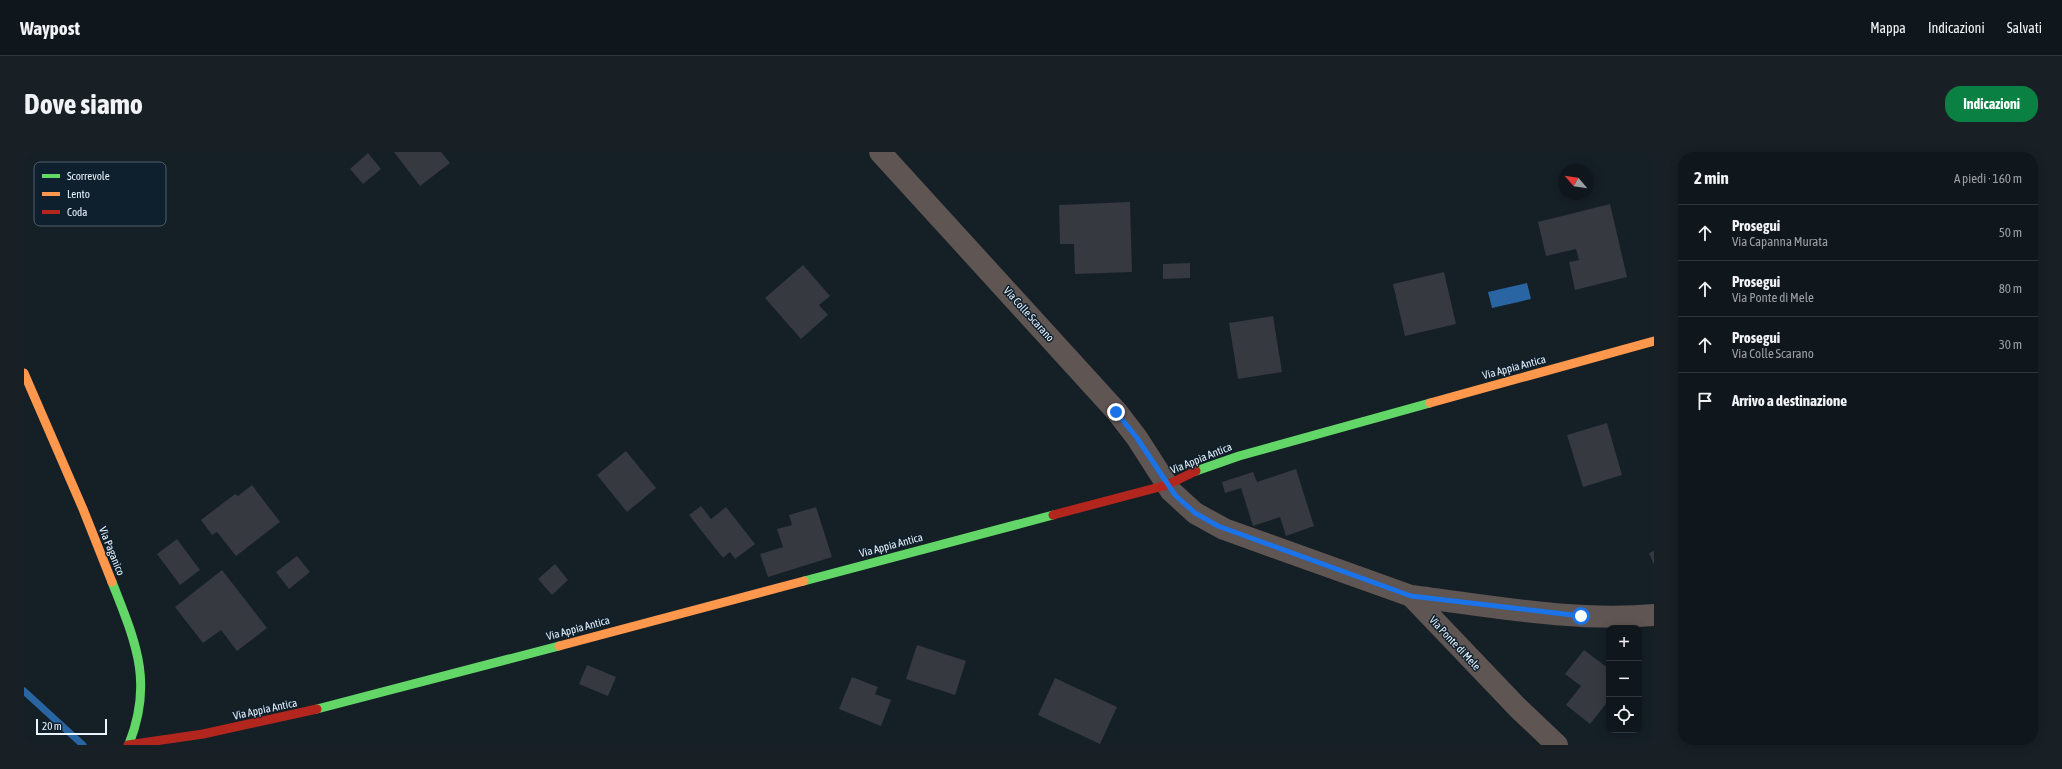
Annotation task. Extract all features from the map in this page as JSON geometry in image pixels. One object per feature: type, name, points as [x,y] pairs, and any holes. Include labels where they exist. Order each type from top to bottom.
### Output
[{"type":"street","name":"Via Colle Scarano","points":[[880,152],[1116,412],[1134,433],[1167,485]]},
{"type":"street","name":"Via Appia Antica","points":[[128,744],[203,734],[300,714],[1167,485],[1198,470],[1239,456],[1654,341]]},
{"type":"street","name":"Via Paganico","points":[[24,373],[96,542],[134,646],[140,670],[142,703],[139,721],[128,744]]},
{"type":"street","name":"Via Ponte di Mele","points":[[1167,485],[1187,507],[1218,526],[1411,596],[1518,708],[1557,745]]},
{"type":"street","points":[[1411,596],[1560,614],[1614,617],[1654,615]]},
{"type":"water","points":[[1527,283],[1531,299],[1492,308],[1488,292]]},
{"type":"building","points":[[394,152],[441,152],[450,163],[420,186]]},
{"type":"building","points":[[368,153],[381,169],[363,184],[350,169]]},
{"type":"building","points":[[1130,202],[1132,272],[1075,274],[1074,244],[1060,244],[1059,205]]},
{"type":"building","points":[[1610,204],[1627,277],[1575,290],[1569,262],[1579,260],[1576,249],[1546,256],[1538,222]]},
{"type":"building","points":[[1190,263],[1190,278],[1163,279],[1163,264]]},
{"type":"building","points":[[803,265],[830,296],[819,305],[828,315],[801,339],[765,298]]},
{"type":"building","points":[[1444,272],[1456,324],[1405,336],[1393,284]]},
{"type":"building","points":[[1273,316],[1282,372],[1238,379],[1229,323]]},
{"type":"building","points":[[1607,423],[1622,475],[1583,487],[1567,435]]},
{"type":"building","points":[[626,451],[656,488],[627,512],[597,475]]},
{"type":"building","points":[[1296,469],[1314,526],[1286,536],[1280,517],[1253,526],[1241,488],[1225,493],[1222,482],[1253,472],[1257,482]]},
{"type":"building","points":[[252,485],[280,522],[236,556],[217,532],[212,535],[201,520],[235,494],[238,496]]},
{"type":"building","points":[[701,506],[711,519],[726,507],[755,544],[735,559],[730,552],[723,558],[689,515]]},
{"type":"building","points":[[816,507],[832,557],[768,577],[760,554],[783,547],[777,529],[792,525],[789,515]]},
{"type":"building","points":[[177,539],[200,570],[180,585],[157,554]]},
{"type":"building","points":[[1654,551],[1654,565],[1649,553]]},
{"type":"building","points":[[297,556],[310,572],[289,589],[276,572]]},
{"type":"building","points":[[555,564],[568,580],[552,595],[538,579]]},
{"type":"building","points":[[222,570],[267,628],[237,651],[221,630],[203,643],[175,607]]},
{"type":"building","points":[[917,645],[966,661],[955,695],[906,679]]},
{"type":"building","points":[[1584,650],[1606,667],[1606,704],[1590,724],[1566,705],[1581,686],[1565,674]]},
{"type":"building","points":[[587,665],[616,677],[608,696],[579,684]]},
{"type":"building","points":[[852,677],[878,687],[875,694],[891,700],[881,726],[839,709]]},
{"type":"building","points":[[1055,678],[1117,707],[1100,744],[1038,715]]},
{"type":"waterway","points":[[24,691],[83,745]]},
{"type":"traffic: fast","points":[[1196,471],[1239,456],[1430,403]]},
{"type":"traffic: fast","points":[[804,581],[1053,515]]},
{"type":"traffic: fast","points":[[112,582],[134,643],[141,681],[140,700],[136,721],[129,744]]},
{"type":"traffic: fast","points":[[317,709],[559,646]]},
{"type":"traffic: slow","points":[[1430,403],[1654,341]]},
{"type":"traffic: slow","points":[[24,373],[83,509],[112,582]]},
{"type":"traffic: slow","points":[[559,646],[804,581]]},
{"type":"traffic: jam","points":[[1053,515],[1167,485],[1196,471]]},
{"type":"traffic: jam","points":[[128,745],[203,734],[317,709]]},
{"type":"route","points":[[1116,412],[1137,438],[1171,491],[1195,513],[1218,526],[1411,596],[1581,616]]}]
